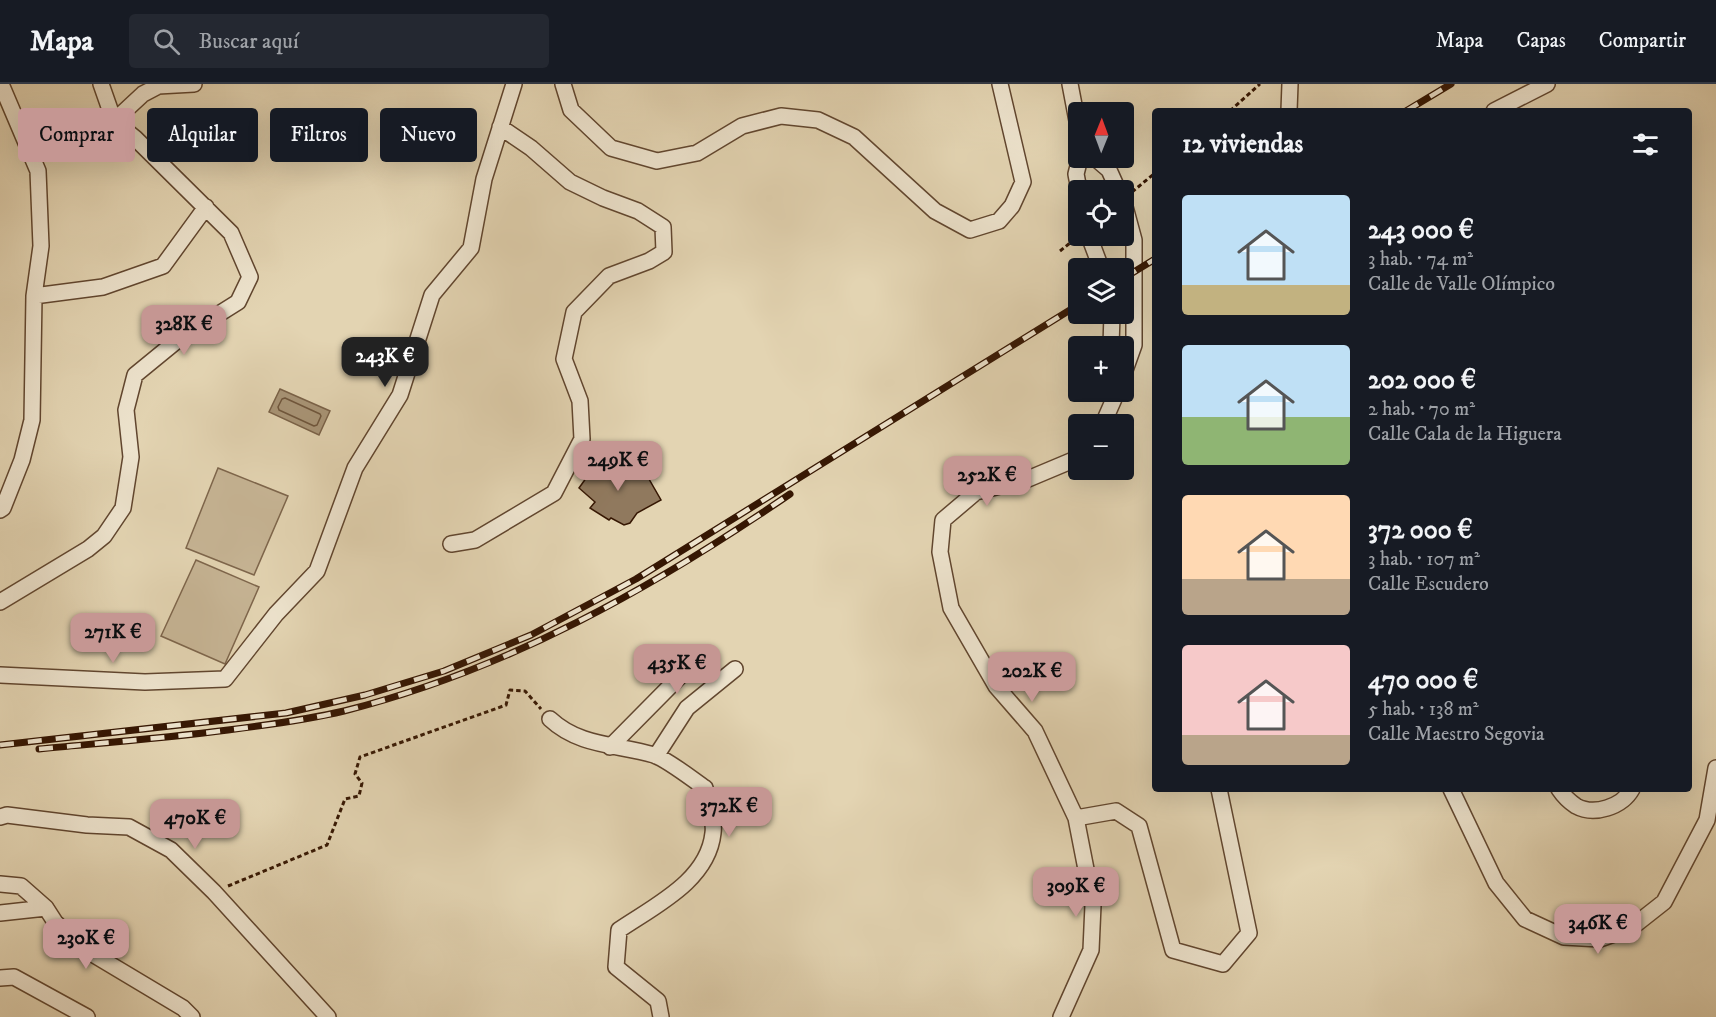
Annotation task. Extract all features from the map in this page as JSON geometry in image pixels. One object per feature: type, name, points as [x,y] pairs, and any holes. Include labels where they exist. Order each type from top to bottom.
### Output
[{"type":"street","points":[[0,510],[3,508],[22,460],[32,420],[34,296],[41,246],[38,171],[1,84]]},
{"type":"street","points":[[102,84],[110,108]]},
{"type":"street","points":[[128,108],[143,94],[160,85],[194,84]]},
{"type":"street","points":[[0,675],[145,682],[225,680],[276,614],[317,571],[355,468],[400,395],[432,295],[471,248],[484,179],[514,84]]},
{"type":"street","points":[[563,84],[570,110],[611,148],[657,161],[697,153],[742,126],[781,116],[818,120],[854,137],[935,211],[970,230],[999,221],[1012,206],[1023,182],[1000,84]]},
{"type":"street","points":[[1070,84],[1073,102]]},
{"type":"street","points":[[1289,108],[1290,84]]},
{"type":"street","points":[[1500,108],[1547,84]]},
{"type":"street","points":[[451,544],[475,540],[554,493],[582,439],[580,401],[564,359],[574,312],[609,276],[649,261],[664,252],[663,227],[638,211],[570,182],[531,148],[500,127]]},
{"type":"street","points":[[0,602],[88,549],[104,536],[123,508],[131,457],[126,410],[135,375],[179,339],[238,302],[250,277],[231,233],[135,138]]},
{"type":"street","points":[[34,296],[103,286],[163,266],[206,207]]},
{"type":"street","points":[[1134,246],[1134,336]]},
{"type":"street","points":[[1061,1017],[1091,950],[1093,905],[1076,818],[1035,731],[996,686],[951,608],[940,552],[944,520],[976,492],[1028,479],[1068,463]]},
{"type":"street","points":[[610,747],[699,657]]},
{"type":"street","points":[[656,756],[687,708],[735,669]]},
{"type":"street","points":[[550,719],[562,731],[610,747],[656,756],[705,788],[714,832],[707,858],[678,891],[619,930],[616,967],[658,1001],[661,1017]]},
{"type":"street","points":[[1452,792],[1496,883],[1525,919],[1564,937],[1600,939],[1631,928],[1664,902],[1707,820],[1716,768]]},
{"type":"street","points":[[1076,818],[1116,811],[1139,826],[1173,950],[1223,964],[1249,933],[1221,792]]},
{"type":"street","points":[[1562,792],[1575,805],[1588,810],[1603,809],[1618,803],[1629,792]]},
{"type":"street","points":[[0,817],[7,815],[87,825],[129,827],[171,850],[214,892],[328,1017]]},
{"type":"street","points":[[0,884],[21,886],[46,908],[55,922],[76,944],[183,1008],[192,1017]]},
{"type":"street","points":[[0,913],[46,908]]},
{"type":"street","points":[[0,978],[14,977],[87,1017]]},
{"type":"path","points":[[1233,108],[1260,84]]},
{"type":"path","points":[[1134,188],[1152,175]]},
{"type":"path","points":[[1060,251],[1068,245]]},
{"type":"path","points":[[214,892],[327,845],[345,799],[360,796],[362,783],[355,774],[360,758],[506,705],[510,690],[525,691],[550,719]]},
{"type":"shaded area","points":[[218,468],[288,496],[254,575],[186,548]]},
{"type":"shaded area","points":[[196,560],[259,587],[225,664],[161,636]]},
{"type":"water","points":[[280,389],[330,411],[319,435],[269,412]]},
{"type":"building","points":[[592,454],[617,473],[627,469],[629,474],[642,467],[661,500],[637,513],[630,523],[624,525],[611,518],[609,520],[590,508],[595,502],[579,488],[592,470],[585,466]]},
{"type":"railway","points":[[1411,108],[1451,84]]},
{"type":"railway","points":[[1134,272],[1152,261]]},
{"type":"railway","points":[[0,745],[286,713],[365,695],[444,671],[531,635],[636,579],[1068,311]]},
{"type":"railway","points":[[39,749],[181,736],[286,722],[344,711],[404,694],[521,649],[577,622],[685,562],[790,494]]}]
